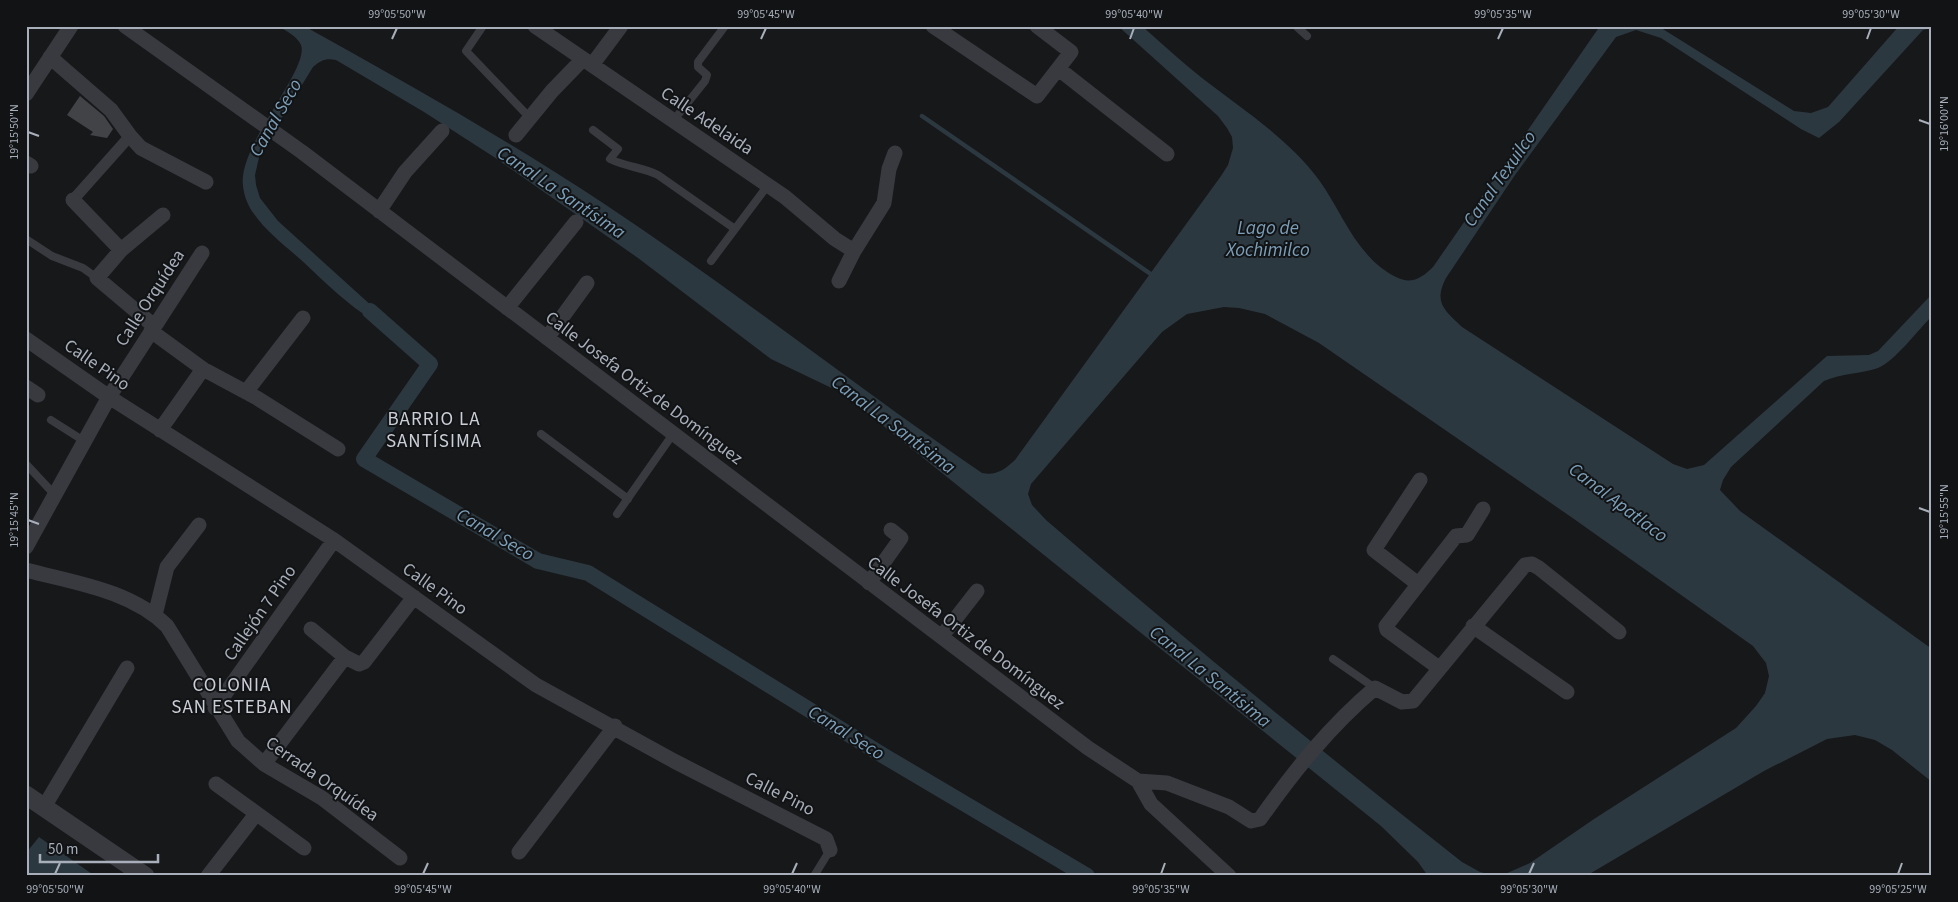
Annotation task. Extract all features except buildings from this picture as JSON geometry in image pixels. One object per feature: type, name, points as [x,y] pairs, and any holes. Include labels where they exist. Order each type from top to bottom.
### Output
[{"type":"street","points":[[26,94],[71,26]]},
{"type":"street","name":"Calle Josefa Ortiz de Domínguez","points":[[125,26],[254,117],[1088,748],[1138,781]]},
{"type":"street","name":"Calle Adelaida","points":[[535,26],[768,185],[854,252]]},
{"type":"street","points":[[516,135],[530,118],[588,62],[621,26]]},
{"type":"street","points":[[933,26],[1037,96],[1060,70],[1072,52],[1037,26]]},
{"type":"street","points":[[50,57],[111,110],[141,148],[206,182]]},
{"type":"street","points":[[1060,70],[1167,154]]},
{"type":"street","points":[[379,211],[405,172],[442,131]]},
{"type":"street","points":[[121,250],[73,200],[130,136]]},
{"type":"street","points":[[839,281],[884,203],[889,169],[895,153]]},
{"type":"street","points":[[163,215],[121,250],[97,278],[152,328],[203,369],[246,392],[338,449]]},
{"type":"street","points":[[507,308],[576,222]]},
{"type":"street","name":"Calle Orquídea","points":[[26,547],[109,397],[202,253]]},
{"type":"street","points":[[547,338],[587,282]]},
{"type":"street","points":[[246,392],[303,318]]},
{"type":"street","name":"Calle Pino","points":[[26,339],[109,397],[334,540],[536,685],[615,726],[674,761],[826,839],[830,850]]},
{"type":"street","points":[[160,430],[203,369]]},
{"type":"street","points":[[1418,584],[1374,550],[1420,480]]},
{"type":"street","points":[[1439,668],[1386,630],[1386,626],[1456,536],[1467,535],[1483,509]]},
{"type":"street","points":[[155,615],[167,567],[199,525]]},
{"type":"street","points":[[869,582],[901,538],[891,530]]},
{"type":"street","name":"Callejón 7 Pino","points":[[216,708],[334,540]]},
{"type":"street","points":[[1138,781],[1167,783],[1209,798],[1251,821],[1260,819],[1290,777],[1326,735],[1349,710],[1375,688],[1407,703],[1413,701],[1525,565],[1532,564],[1619,632]]},
{"type":"street","name":"Cerrada Orquídea","points":[[26,570],[114,594],[155,615],[167,626],[238,741],[264,764],[322,798],[400,858]]},
{"type":"street","points":[[942,636],[977,591]]},
{"type":"street","points":[[311,629],[345,657],[360,664],[364,662],[414,597]]},
{"type":"street","points":[[1473,626],[1567,692]]},
{"type":"street","points":[[264,764],[345,657]]},
{"type":"street","points":[[44,807],[128,668]]},
{"type":"street","points":[[519,852],[615,726]]},
{"type":"street","points":[[1138,781],[1151,804],[1228,876]]},
{"type":"street","points":[[216,784],[304,848]]},
{"type":"street","points":[[26,795],[145,876]]},
{"type":"street","points":[[208,876],[256,814]]},
{"type":"lane","points":[[483,26],[466,51],[530,118]]},
{"type":"lane","points":[[673,121],[705,81],[707,75],[698,67],[698,62],[725,26]]},
{"type":"lane","points":[[1296,26],[1307,36]]},
{"type":"lane","points":[[593,130],[618,149],[610,159],[625,166],[640,168],[658,175],[735,230]]},
{"type":"lane","points":[[711,261],[768,185]]},
{"type":"lane","points":[[26,239],[52,256],[83,268],[97,278]]},
{"type":"lane","points":[[50,420],[84,441]]},
{"type":"lane","points":[[541,434],[628,499]]},
{"type":"lane","points":[[617,514],[673,434]]},
{"type":"lane","points":[[26,464],[54,494]]},
{"type":"lane","points":[[1333,659],[1375,688]]},
{"type":"lane","points":[[814,876],[830,850]]},
{"type":"water","name":"Lago de Xochimilco","points":[[278,26],[304,26],[457,112],[569,181],[701,270],[982,473],[992,474],[1000,471],[1015,460],[1221,176],[1228,165],[1233,148],[1232,137],[1218,116],[1118,26],[1142,26],[1194,72],[1279,138],[1307,165],[1319,180],[1360,246],[1370,258],[1396,277],[1411,280],[1420,277],[1433,267],[1600,26],[1658,26],[1794,111],[1811,113],[1828,107],[1899,26],[1932,26],[1932,28],[1923,30],[1839,122],[1819,138],[1801,129],[1661,38],[1636,30],[1616,37],[1515,175],[1446,278],[1442,287],[1441,300],[1446,311],[1462,327],[1673,464],[1687,469],[1704,465],[1827,356],[1869,355],[1878,351],[1932,294],[1932,316],[1891,359],[1878,368],[1838,376],[1824,381],[1731,467],[1723,480],[1720,490],[1740,511],[1932,649],[1932,782],[1892,750],[1875,740],[1855,735],[1827,739],[1764,771],[1586,876],[1428,876],[1418,862],[1381,826],[842,393],[771,359],[638,258],[494,157],[424,112],[336,60],[326,59],[313,67],[260,153],[255,175],[256,185],[260,198],[278,221],[384,317],[388,324],[382,325],[360,312],[270,232],[252,211],[244,193],[244,169],[251,150],[295,72],[301,56],[301,45],[299,42],[294,36]],"holes":[[[1224,307],[1239,308],[1265,314],[1319,343],[1574,519],[1753,646],[1766,663],[1769,676],[1765,693],[1756,706],[1736,728],[1594,819],[1530,863],[1505,874],[1492,875],[1480,872],[1462,862],[1200,650],[1046,520],[1032,505],[1028,494],[1031,484],[1162,332],[1187,314]]]},
{"type":"water","points":[[39,837],[95,876],[26,876],[26,853]]},
{"type":"waterway","points":[[922,116],[1155,277]]},
{"type":"waterway","name":"Canal Seco","points":[[370,311],[430,364],[364,459],[538,561],[588,573],[884,756],[1087,876]]},
{"type":"waterway","name":"Canal Seco","points":[[1076,876],[1079,871]]},
{"type":"district","name":"BARRIO LA SANTÍSIMA","points":[[434,430]]},
{"type":"district","name":"COLONIA SAN ESTEBAN","points":[[232,696]]},
{"type":"water label","name":"Canal Texuilco","points":[[1500,179]]},
{"type":"water label","name":"Canal La Santísima","points":[[561,193]]},
{"type":"water label","name":"Canal La Santísima","points":[[893,425]]},
{"type":"water label","name":"Canal Apatlaco","points":[[1618,503]]},
{"type":"water label","name":"Canal La Santísima","points":[[1210,677]]}]
